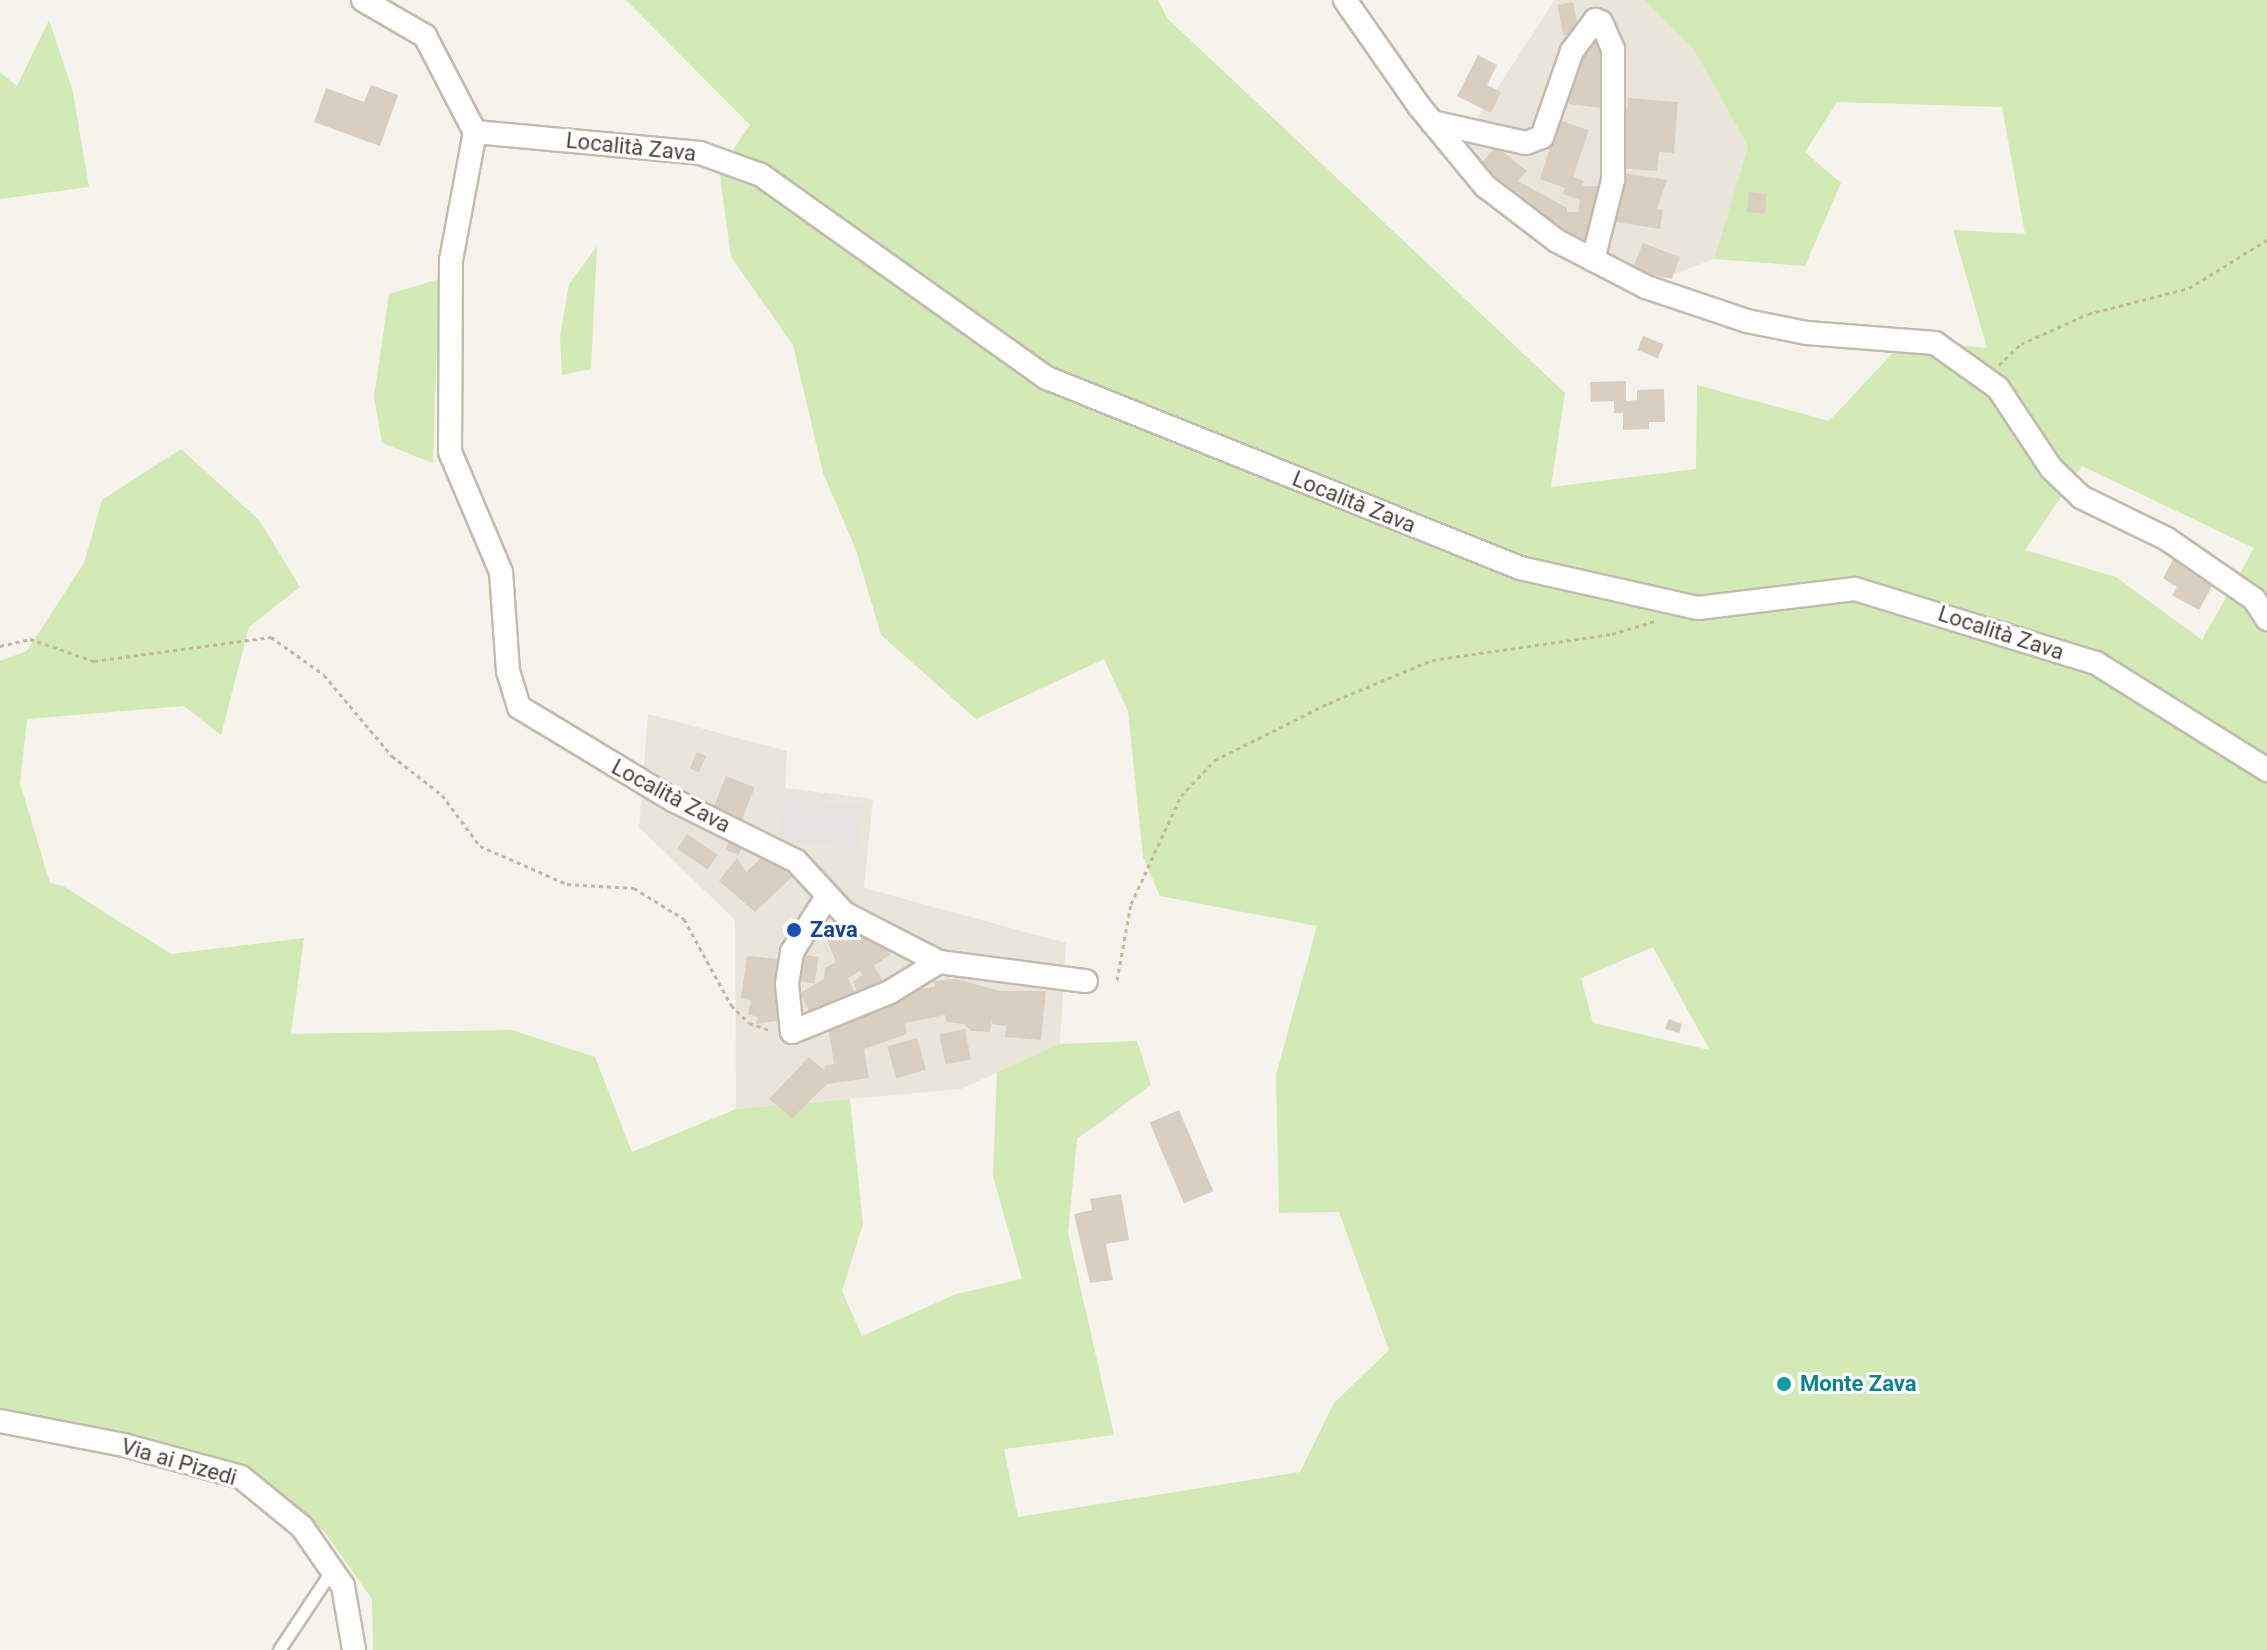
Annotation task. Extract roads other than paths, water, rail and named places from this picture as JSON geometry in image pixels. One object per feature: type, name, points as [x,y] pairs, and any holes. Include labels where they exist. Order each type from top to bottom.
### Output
[{"type":"street","points":[[363,0],[425,36],[475,132]]},
{"type":"street","points":[[1345,0],[1432,122],[1485,186],[1557,241],[1646,287],[1747,321],[1807,333],[1935,343],[1989,382],[2051,468],[2081,497],[2167,539],[2254,599],[2267,619]]},
{"type":"street","points":[[1432,122],[1526,143],[1542,137],[1572,51],[1595,20],[1601,22],[1613,49],[1613,180],[1593,260]]},
{"type":"street","name":"Località Zava","points":[[826,898],[796,861],[673,800],[519,707],[508,671],[501,572],[450,452],[451,260],[475,132],[700,153],[761,175],[1047,378],[1520,568],[1698,608],[1855,589],[2096,663],[2267,770]]},
{"type":"street","points":[[939,962],[890,992],[792,1032],[787,984],[792,952],[826,898],[939,962],[1086,981]]},
{"type":"street","name":"Via ai Pizedi","points":[[0,1421],[124,1445],[241,1477],[302,1527],[343,1586],[354,1650]]},
{"type":"lane","points":[[279,1650],[332,1570]]},
{"type":"place","name":"Zava","points":[[794,930]]},
{"type":"place","name":"Monte Zava","points":[[1784,1384]]}]
